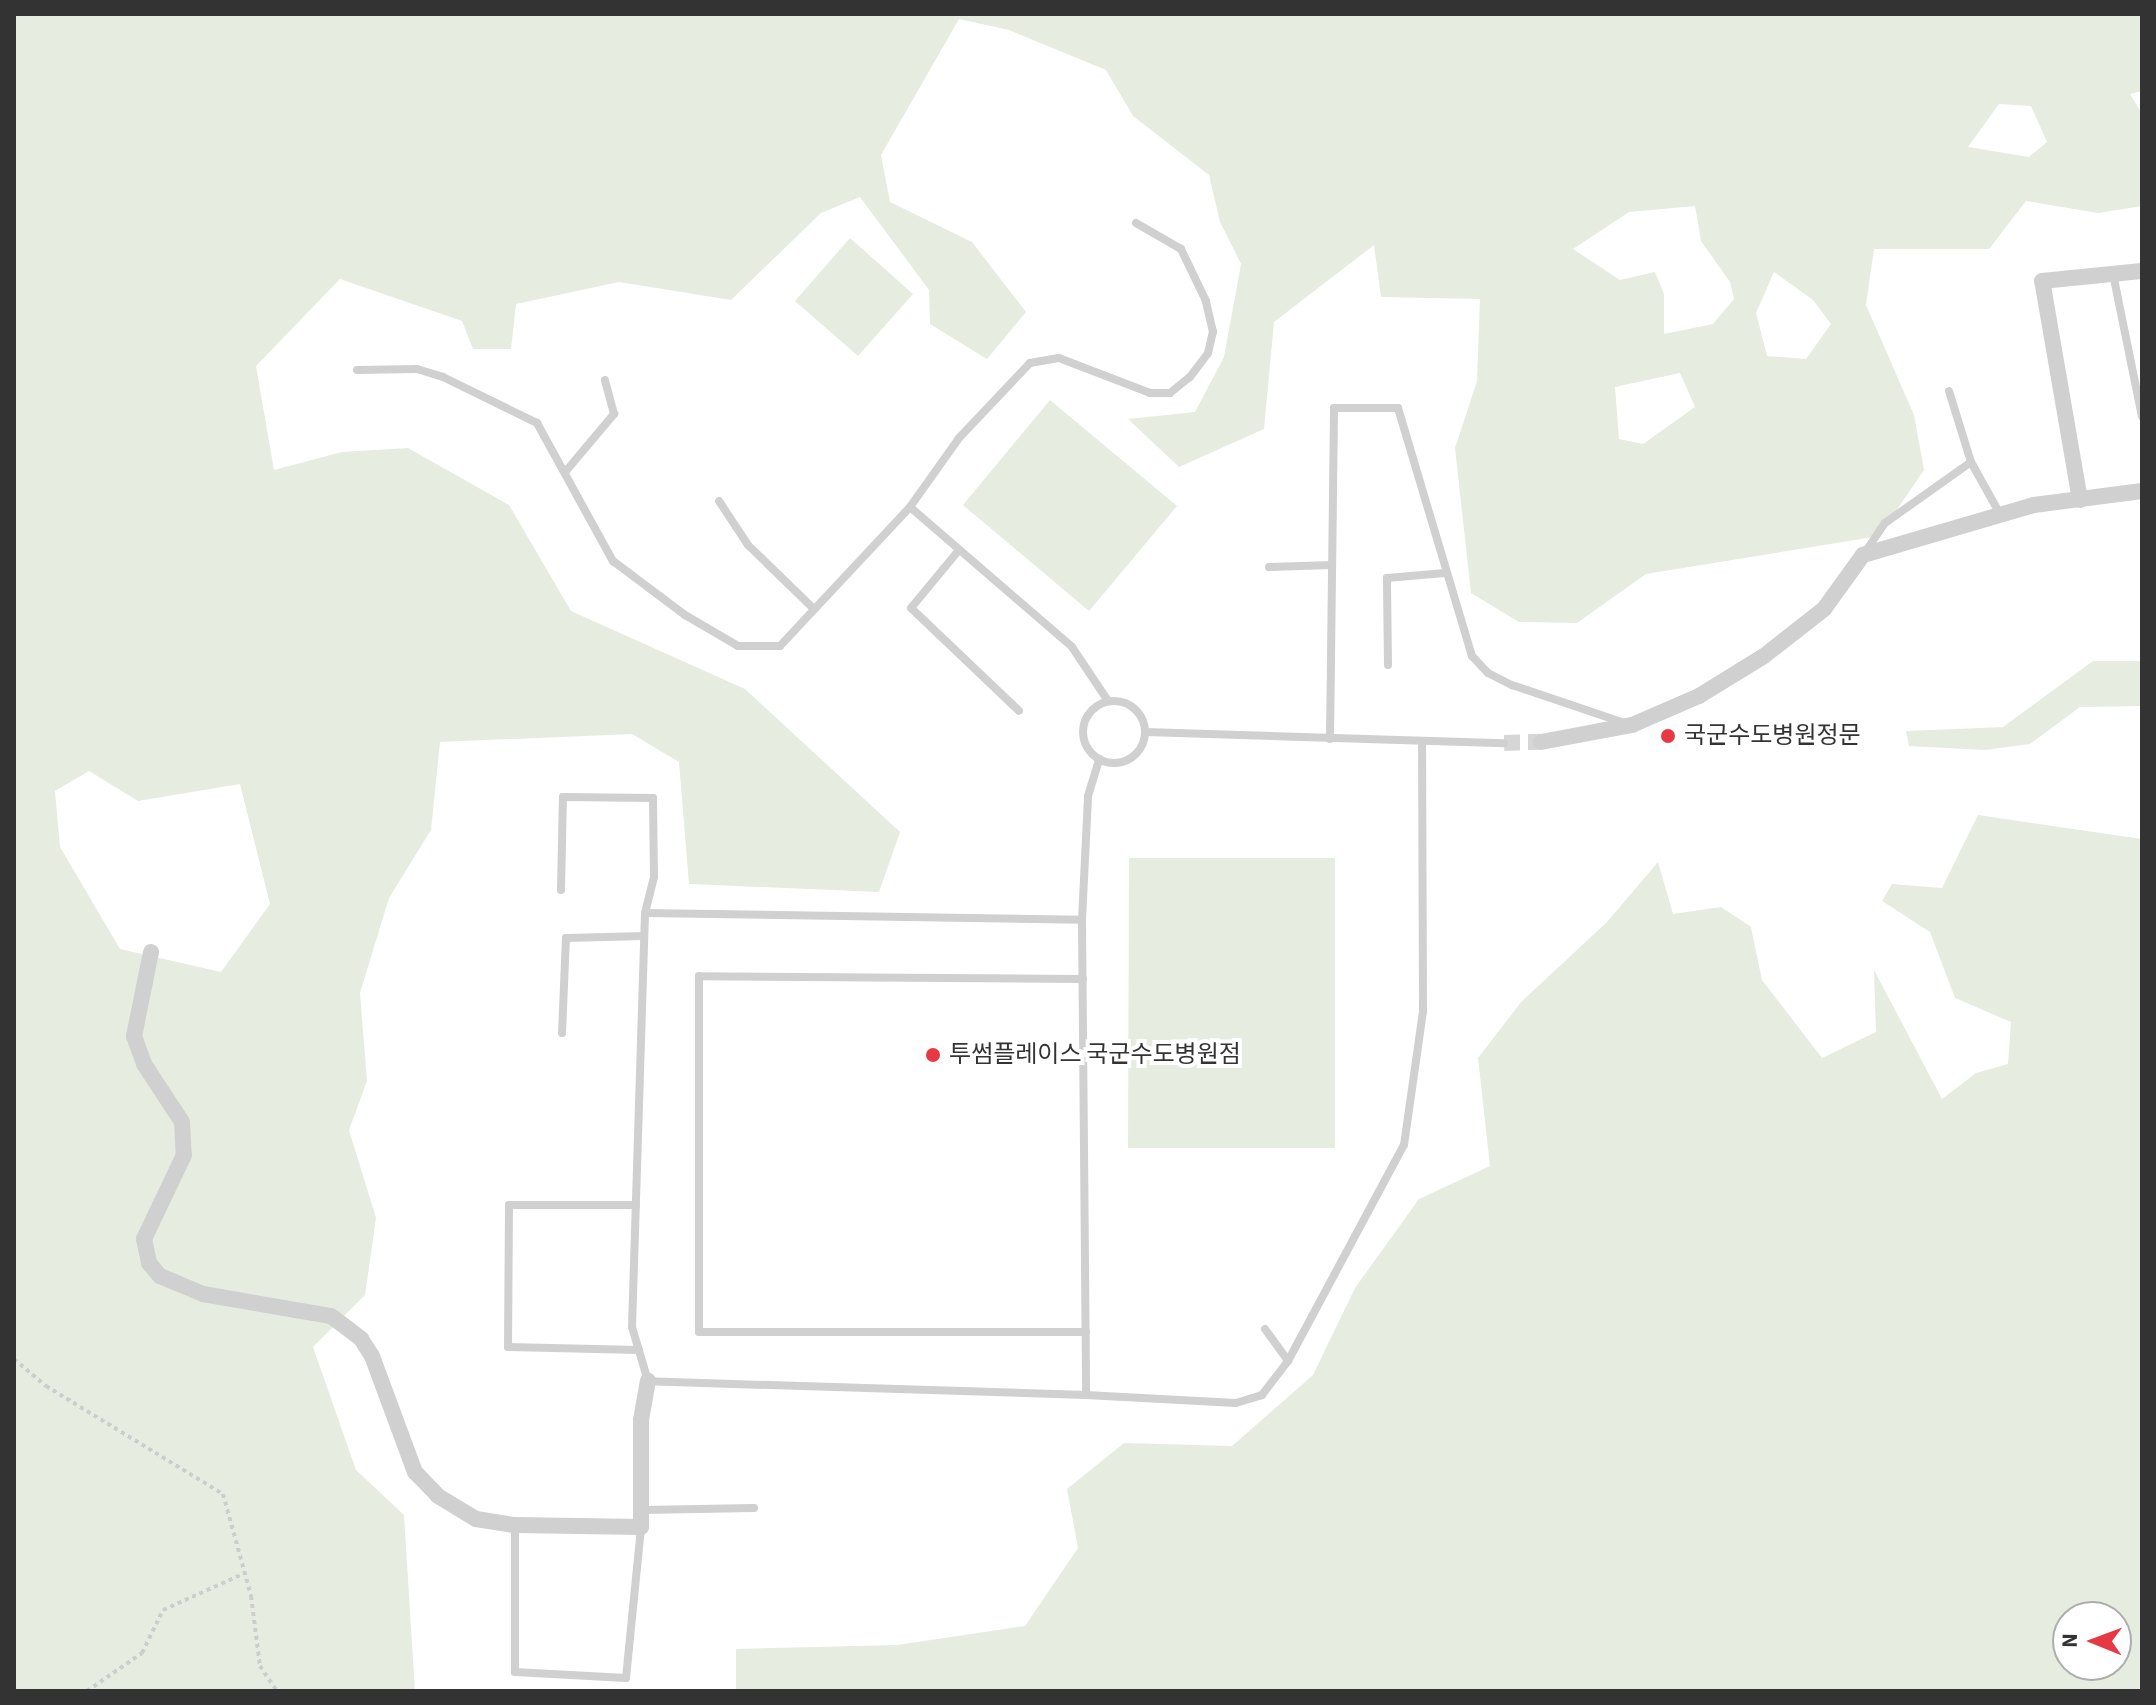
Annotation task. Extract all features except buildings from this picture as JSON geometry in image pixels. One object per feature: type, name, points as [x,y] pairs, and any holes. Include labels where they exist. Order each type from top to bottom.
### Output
[{"type":"street","points":[[2080,500],[2042,281],[2142,271]]},
{"type":"street","points":[[1541,742],[1632,725],[1699,696],[1764,656],[1824,609],[1863,555],[2000,515],[2142,491]]},
{"type":"street","points":[[151,952],[134,1036],[144,1064],[182,1122],[184,1155],[161,1211],[147,1225],[149,1263],[160,1276],[203,1294],[331,1316],[361,1339],[372,1356],[415,1472],[438,1496],[476,1519],[515,1525],[641,1527],[641,1420],[648,1381]]},
{"type":"lane","points":[[357,370],[417,369],[443,377],[537,423],[566,471],[601,547],[613,561],[714,634],[738,646],[780,646],[910,507],[959,438],[1030,363],[1059,358],[1150,393],[1170,393],[1190,377],[1211,342],[1206,301],[1181,249],[1136,223]]},
{"type":"lane","points":[[2113,273],[2142,416]]},
{"type":"lane","points":[[566,471],[614,414],[605,380]]},
{"type":"lane","points":[[1949,391],[1971,462],[2000,515]]},
{"type":"lane","points":[[1330,739],[1334,408],[1398,408],[1459,627],[1472,656],[1488,673],[1632,725]]},
{"type":"lane","points":[[1863,555],[1885,523],[1971,462]]},
{"type":"lane","points":[[719,501],[748,545],[814,609]]},
{"type":"lane","points":[[910,507],[1072,647],[1108,701]]},
{"type":"lane","points":[[959,550],[911,608],[1019,711]]},
{"type":"lane","points":[[1269,567],[1332,565]]},
{"type":"lane","points":[[1388,665],[1387,578],[1445,573]]},
{"type":"lane","points":[[1108,701],[1132,705],[1142,716],[1146,732],[1131,759],[1099,759],[1085,743],[1084,725],[1098,705],[1108,701]]},
{"type":"lane","points":[[1146,732],[1504,743]]},
{"type":"lane","points":[[561,890],[563,797],[653,798],[654,877],[645,913],[632,1327],[648,1381],[1236,1403],[1262,1395],[1288,1361],[1404,1145],[1423,1012],[1422,742]]},
{"type":"lane","points":[[1086,1395],[1082,920],[1088,796],[1099,759]]},
{"type":"lane","points":[[645,913],[1082,920]]},
{"type":"lane","points":[[562,1033],[566,938],[644,936]]},
{"type":"lane","points":[[1083,979],[699,976],[699,1332],[1086,1332]]},
{"type":"lane","points":[[636,1205],[509,1205],[508,1347],[639,1350]]},
{"type":"lane","points":[[1265,1329],[1288,1361]]},
{"type":"lane","points":[[641,1510],[754,1508]]},
{"type":"lane","points":[[515,1525],[515,1672],[626,1678],[641,1527]]},
{"type":"path","points":[[14,1359],[46,1386],[223,1494],[245,1573],[260,1666],[277,1691]]},
{"type":"path","points":[[87,1691],[142,1653],[163,1610],[245,1573]]},
{"type":"shaded area","points":[[14,14],[2142,14],[2142,91],[2130,94],[2142,114],[2142,206],[2098,213],[2026,201],[1989,249],[1874,249],[1866,305],[1914,415],[1924,470],[1879,536],[1646,574],[1577,623],[1519,622],[1471,593],[1455,448],[1477,381],[1480,299],[1381,297],[1374,245],[1274,322],[1264,429],[1179,467],[1128,419],[1195,412],[1224,357],[1241,264],[1220,222],[1209,175],[1133,116],[1106,70],[1009,30],[959,19],[881,155],[890,202],[972,242],[1026,312],[987,359],[930,324],[929,290],[860,197],[821,213],[731,300],[619,282],[516,304],[511,349],[473,349],[462,321],[340,279],[256,366],[274,470],[342,452],[408,448],[509,505],[571,611],[745,689],[900,832],[879,892],[689,884],[679,762],[632,734],[440,742],[431,830],[389,898],[360,993],[367,1081],[349,1130],[376,1218],[365,1295],[313,1347],[356,1470],[404,1515],[415,1691],[14,1691]],"holes":[[[1999,104],[2031,106],[2047,142],[2029,157],[1968,147]],[[1695,206],[1701,241],[1730,282],[1734,299],[1713,324],[1664,334],[1664,294],[1655,272],[1620,280],[1573,249],[1629,212]],[[1774,272],[1813,300],[1831,324],[1806,359],[1767,356],[1756,313]],[[1680,373],[1695,407],[1643,444],[1619,439],[1615,387]],[[89,771],[138,801],[240,784],[270,904],[221,972],[120,949],[60,847],[55,791]]]},
{"type":"shaded area","points":[[850,238],[913,294],[858,356],[795,301]]},
{"type":"shaded area","points":[[1050,400],[1177,506],[1089,611],[963,505]]},
{"type":"shaded area","points":[[2093,661],[2142,661],[2142,706],[2080,707],[2030,744],[1985,750],[1909,746],[1906,731],[2003,727]]},
{"type":"shaded area","points":[[1978,815],[2142,839],[2142,1691],[736,1691],[736,1649],[897,1645],[1025,1626],[1078,1548],[1067,1489],[1124,1443],[1232,1446],[1313,1375],[1355,1288],[1419,1199],[1490,1166],[1478,1058],[1522,1001],[1607,922],[1658,862],[1673,914],[1721,907],[1751,927],[1762,980],[1822,1058],[1876,1032],[1874,970],[1942,1099],[1976,1073],[2008,1064],[2011,1022],[1955,998],[1930,932],[1882,901],[1892,884],[1942,888]]},
{"type":"shaded area","points":[[1129,858],[1335,858],[1335,1148],[1128,1148]]},
{"type":"tunnel","points":[[1504,743],[1541,742]]},
{"type":"place","name":"국군수도병원정문","points":[[1668,736]]},
{"type":"place","name":"투썸플레이스 국군수도병원점","points":[[933,1055]]}]
